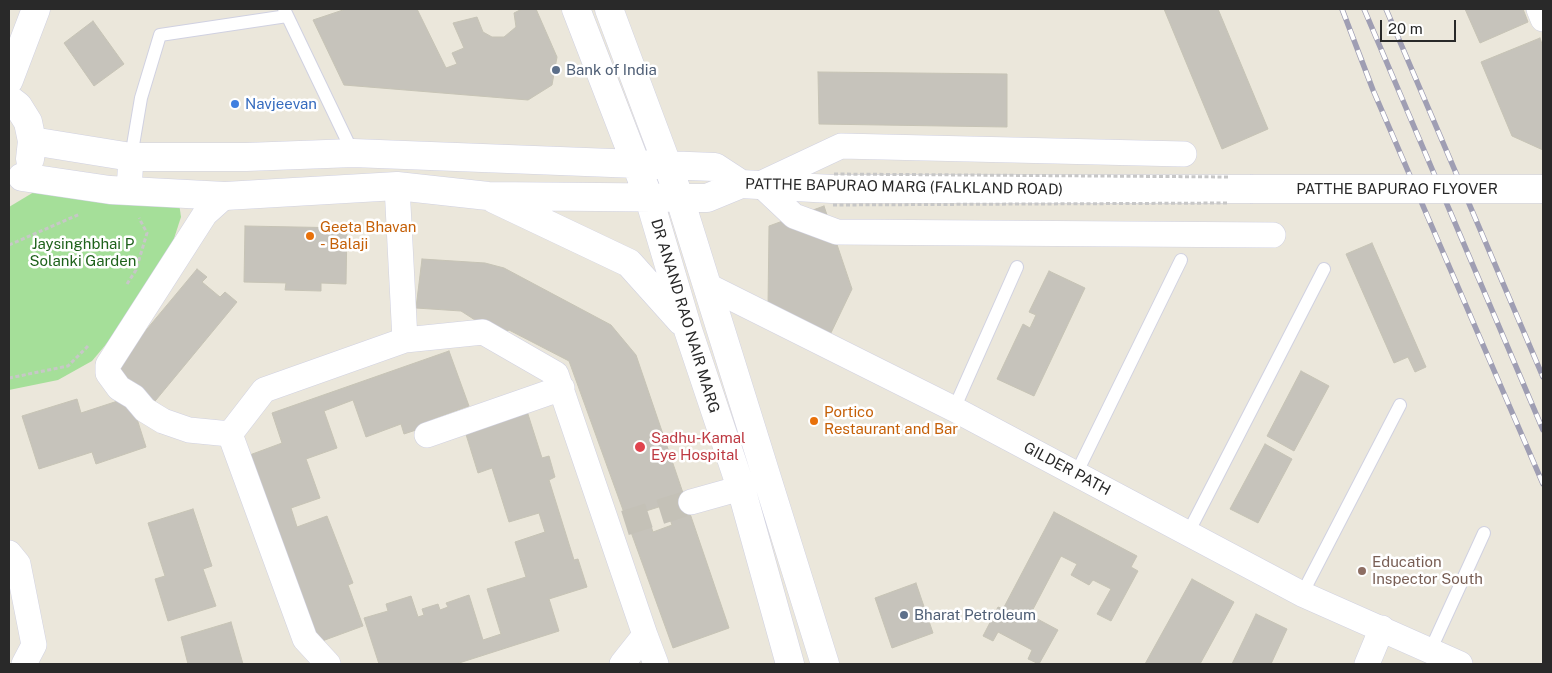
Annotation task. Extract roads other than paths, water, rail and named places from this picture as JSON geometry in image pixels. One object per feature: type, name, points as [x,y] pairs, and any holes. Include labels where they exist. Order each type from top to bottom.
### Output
[{"type":"main road","points":[[9,80],[36,9]]},
{"type":"main road","name":"DR ANAND RAO NAIR MARG","points":[[576,9],[648,198],[688,330],[741,488],[790,664]]},
{"type":"main road","name":"DR ANAND RAO NAIR MARG","points":[[609,9],[680,199],[825,664]]},
{"type":"main road","points":[[9,99],[18,106],[28,122],[32,141],[30,160],[16,184]]},
{"type":"main road","points":[[32,141],[131,156],[246,157],[353,153],[714,167],[751,184]]},
{"type":"main road","name":"PATTHE BAPURAO MARG (FALKLAND ROAD)","points":[[16,184],[133,203],[397,186],[488,196],[680,199],[707,198],[751,184],[832,189],[1238,190]]},
{"type":"main road","name":"PATTHE BAPURAO FLYOVER","points":[[1238,190],[1543,189]]},
{"type":"main road","points":[[488,196],[544,225],[629,263],[663,298],[688,330]]},
{"type":"street","points":[[1539,9],[1543,19]]},
{"type":"street","points":[[751,184],[841,146],[1184,154]]},
{"type":"street","points":[[131,156],[133,203]]},
{"type":"street","points":[[751,184],[794,216],[837,232],[1273,234]]},
{"type":"street","points":[[397,186],[405,340]]},
{"type":"street","points":[[225,196],[205,214],[108,365],[108,373],[119,388],[134,397],[145,410],[163,421],[189,430],[230,434]]},
{"type":"street","name":"GILDER PATH","points":[[706,285],[954,409],[1302,594],[1431,649],[1460,664]]},
{"type":"street","points":[[230,434],[264,390],[405,340],[483,332],[556,374],[617,525],[645,635],[656,664]]},
{"type":"street","points":[[427,434],[562,388]]},
{"type":"street","points":[[230,434],[305,639],[328,664]]},
{"type":"street","points":[[691,502],[741,488]]},
{"type":"street","points":[[9,553],[18,564],[34,645],[24,664]]},
{"type":"street","points":[[1367,664],[1382,628]]},
{"type":"street","points":[[622,664],[645,635]]},
{"type":"lane","points":[[131,156],[141,98],[160,35],[285,12],[353,153]]},
{"type":"lane","points":[[1076,474],[1181,260]]},
{"type":"lane","points":[[954,409],[1017,267]]},
{"type":"lane","points":[[1188,533],[1324,269]]},
{"type":"lane","points":[[1302,594],[1400,405]]},
{"type":"lane","points":[[1431,649],[1484,533]]},
{"type":"tunnel","points":[[625,523],[691,502]]},
{"type":"railway","points":[[1342,9],[1373,90],[1543,484]]},
{"type":"railway","points":[[1364,9],[1543,430]]},
{"type":"railway","points":[[1386,9],[1543,377]]},
{"type":"place","name":"Bank of India","points":[[556,70]]},
{"type":"place","name":"Navjeevan","points":[[235,104]]},
{"type":"place","name":"Geeta Bhavan - Balaji","points":[[310,236]]},
{"type":"place","name":"Portico Restaurant and Bar","points":[[814,421]]},
{"type":"place","name":"Sadhu-Kamal Eye Hospital","points":[[640,447]]},
{"type":"place","name":"Education Inspector South","points":[[1362,571]]},
{"type":"place","name":"Bharat Petroleum","points":[[904,615]]},
{"type":"park label","name":"Jaysinghbhai P Solanki Garden","points":[[83,252]]}]
